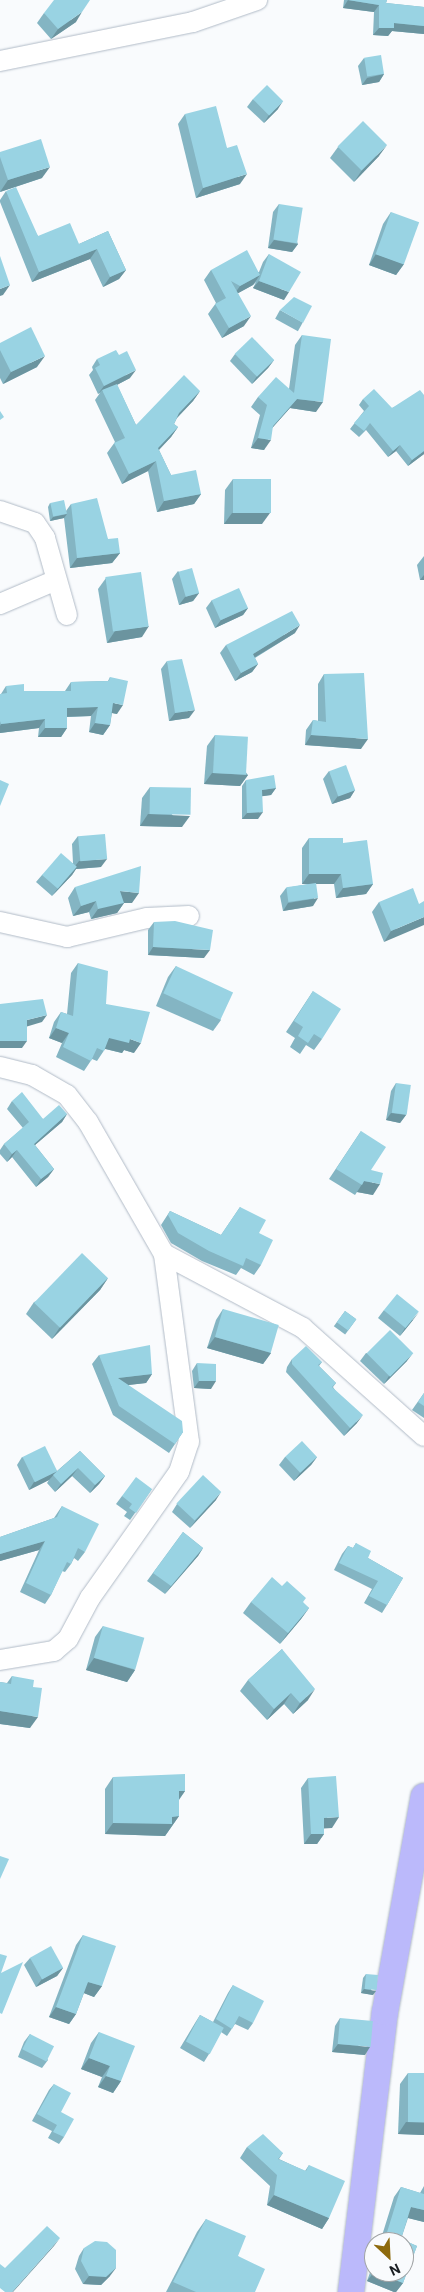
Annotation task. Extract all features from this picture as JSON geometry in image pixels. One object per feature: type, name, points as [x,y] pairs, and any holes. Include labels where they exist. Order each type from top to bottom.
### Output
[{"type":"main road","points":[[351,2292],[385,2012],[424,1796]]},
{"type":"street","points":[[0,61],[193,22],[257,0]]},
{"type":"street","points":[[0,511],[35,523],[45,538],[54,580],[67,616]]},
{"type":"street","points":[[0,604],[54,580]]},
{"type":"street","points":[[0,922],[68,937],[147,918],[189,916]]},
{"type":"street","points":[[0,1067],[32,1075],[67,1095],[88,1122],[164,1254],[189,1442],[178,1472],[90,1598],[68,1639],[54,1651],[0,1660]]},
{"type":"street","points":[[164,1254],[302,1328],[424,1436]]},
{"type":"building","points":[[54,0],[90,0],[82,12],[58,29],[44,13]]},
{"type":"building","points":[[348,0],[387,0],[386,3],[424,7],[424,26],[394,23],[394,28],[379,28],[379,5]]},
{"type":"building","points":[[381,55],[384,74],[367,76],[364,58]]},
{"type":"building","points":[[267,85],[283,101],[269,115],[253,99]]},
{"type":"building","points":[[216,106],[227,148],[237,145],[247,174],[203,188],[185,114]]},
{"type":"building","points":[[363,121],[387,145],[362,170],[338,146]]},
{"type":"building","points":[[41,139],[50,167],[8,180],[0,152]]},
{"type":"building","points":[[16,187],[38,236],[70,223],[79,244],[108,231],[126,270],[110,277],[97,249],[39,272],[6,191]]},
{"type":"building","points":[[279,204],[303,208],[297,243],[273,240]]},
{"type":"building","points":[[391,212],[419,222],[404,265],[376,254]]},
{"type":"building","points":[[247,250],[260,275],[240,286],[231,281],[251,316],[229,328],[215,304],[226,298],[211,270]]},
{"type":"building","points":[[269,254],[301,272],[289,292],[259,281]]},
{"type":"building","points":[[0,256],[10,285],[0,289]]},
{"type":"building","points":[[294,297],[312,306],[303,323],[280,310]]},
{"type":"building","points":[[31,327],[45,356],[11,372],[0,350],[0,343]]},
{"type":"building","points":[[302,335],[331,339],[323,402],[297,399],[273,426],[271,440],[258,438],[267,405],[258,397],[276,377],[294,393]]},
{"type":"building","points":[[252,337],[274,360],[257,377],[235,354]]},
{"type":"building","points":[[116,350],[119,355],[127,351],[136,370],[104,386],[95,368],[100,365],[97,359]]},
{"type":"building","points":[[184,375],[200,391],[179,413],[174,424],[178,427],[158,448],[171,475],[196,470],[201,494],[164,501],[156,461],[129,474],[114,443],[125,438],[102,390],[117,384],[136,425]]},
{"type":"building","points":[[374,389],[392,408],[420,390],[424,395],[424,451],[412,460],[400,445],[393,451],[370,423],[364,431],[354,423],[369,406],[363,399]]},
{"type":"building","points":[[0,411],[4,417],[0,420]]},
{"type":"building","points":[[233,479],[271,479],[271,513],[233,513]]},
{"type":"building","points":[[97,498],[108,539],[118,538],[120,553],[77,558],[71,504]]},
{"type":"building","points":[[64,500],[67,514],[53,517],[50,503]]},
{"type":"building","points":[[192,568],[199,593],[186,597],[179,572]]},
{"type":"building","points":[[141,572],[149,626],[113,631],[105,577]]},
{"type":"building","points":[[239,588],[248,608],[221,620],[212,600]]},
{"type":"building","points":[[292,611],[300,625],[253,654],[258,664],[241,673],[226,645]]},
{"type":"building","points":[[182,659],[195,710],[175,713],[167,661]]},
{"type":"building","points":[[364,673],[368,739],[311,735],[313,720],[326,722],[324,674]]},
{"type":"building","points":[[110,677],[128,681],[123,705],[113,703],[110,725],[95,723],[98,707],[67,708],[67,728],[45,728],[45,719],[1,724],[0,694],[7,693],[6,686],[24,684],[24,691],[71,691],[71,682],[109,681]]},
{"type":"building","points":[[215,735],[248,737],[246,775],[213,773]]},
{"type":"building","points":[[346,765],[355,790],[338,797],[329,771]]},
{"type":"building","points":[[274,775],[276,788],[262,790],[263,812],[247,813],[246,780]]},
{"type":"building","points":[[0,780],[9,784],[0,806]]},
{"type":"building","points":[[150,787],[191,788],[191,815],[150,814]]},
{"type":"building","points":[[105,834],[107,859],[80,861],[78,836]]},
{"type":"building","points":[[309,838],[343,838],[343,843],[367,840],[373,884],[343,888],[341,874],[309,874]]},
{"type":"building","points":[[61,853],[77,867],[58,889],[42,875]]},
{"type":"building","points":[[141,866],[139,893],[120,891],[124,903],[98,909],[96,901],[81,906],[75,887]]},
{"type":"building","points":[[316,883],[318,898],[288,902],[286,887]]},
{"type":"building","points":[[413,888],[419,904],[424,901],[424,917],[391,931],[379,902]]},
{"type":"building","points":[[175,921],[213,930],[210,950],[153,947],[154,922]]},
{"type":"building","points":[[78,963],[108,971],[106,1004],[150,1012],[141,1043],[130,1039],[129,1043],[109,1038],[104,1051],[97,1048],[91,1061],[63,1047],[69,1033],[56,1028],[61,1012],[73,1016]]},
{"type":"building","points":[[176,966],[233,993],[220,1020],[163,993]]},
{"type":"building","points":[[313,991],[341,1009],[322,1039],[314,1034],[308,1043],[298,1036],[303,1027],[294,1021]]},
{"type":"building","points":[[43,999],[47,1015],[27,1020],[27,1041],[0,1041],[0,1004]]},
{"type":"building","points":[[396,1083],[411,1085],[407,1115],[392,1113]]},
{"type":"building","points":[[22,1092],[43,1119],[59,1105],[67,1114],[34,1144],[54,1169],[41,1179],[17,1150],[12,1154],[4,1144],[29,1122],[12,1101]]},
{"type":"building","points":[[361,1131],[386,1147],[371,1170],[383,1173],[380,1184],[364,1181],[362,1185],[336,1169]]},
{"type":"building","points":[[240,1207],[266,1220],[259,1233],[273,1240],[261,1265],[246,1258],[243,1266],[209,1251],[178,1233],[168,1215],[170,1211],[221,1235]]},
{"type":"building","points":[[82,1253],[108,1278],[60,1328],[34,1303]]},
{"type":"building","points":[[397,1294],[419,1312],[406,1328],[384,1310]]},
{"type":"building","points":[[223,1309],[279,1325],[271,1353],[215,1337]]},
{"type":"building","points":[[345,1311],[356,1319],[348,1331],[337,1322]]},
{"type":"building","points":[[390,1330],[413,1353],[390,1377],[367,1353]]},
{"type":"building","points":[[150,1345],[152,1374],[118,1378],[182,1421],[183,1432],[175,1444],[119,1406],[99,1355]]},
{"type":"building","points":[[306,1346],[322,1362],[318,1365],[336,1383],[332,1387],[363,1415],[350,1428],[292,1364],[292,1359]]},
{"type":"building","points":[[197,1363],[216,1364],[216,1381],[199,1381]]},
{"type":"building","points":[[424,1393],[424,1406],[418,1402]]},
{"type":"building","points":[[302,1441],[317,1457],[300,1473],[285,1457]]},
{"type":"building","points":[[45,1446],[57,1471],[35,1482],[23,1457]]},
{"type":"building","points":[[80,1451],[105,1476],[95,1485],[78,1468],[61,1484],[53,1475]]},
{"type":"building","points":[[203,1475],[221,1492],[195,1521],[176,1504]]},
{"type":"building","points":[[136,1477],[152,1489],[136,1513],[129,1508],[132,1504],[122,1496]]},
{"type":"building","points":[[62,1506],[99,1524],[85,1552],[78,1548],[71,1564],[67,1562],[51,1595],[26,1583],[45,1541],[0,1554],[0,1537],[57,1517]]},
{"type":"building","points":[[183,1532],[203,1548],[171,1586],[153,1573]]},
{"type":"building","points":[[356,1543],[371,1551],[368,1558],[403,1578],[387,1605],[369,1596],[378,1581],[339,1563],[348,1546],[353,1548]]},
{"type":"building","points":[[272,1577],[282,1586],[287,1581],[306,1598],[303,1602],[309,1608],[288,1633],[251,1602]]},
{"type":"building","points":[[103,1626],[144,1638],[135,1670],[94,1658]]},
{"type":"building","points":[[282,1649],[315,1689],[300,1703],[291,1693],[274,1709],[248,1680]]},
{"type":"building","points":[[12,1676],[34,1680],[33,1687],[42,1688],[38,1717],[0,1711],[0,1682],[11,1684]]},
{"type":"building","points":[[185,1774],[185,1791],[179,1791],[179,1816],[172,1817],[172,1824],[113,1823],[113,1777]]},
{"type":"building","points":[[336,1776],[339,1817],[324,1818],[324,1834],[311,1834],[308,1778]]},
{"type":"building","points":[[0,1856],[9,1859],[0,1879]]},
{"type":"building","points":[[83,1935],[116,1946],[102,1986],[88,1982],[76,2014],[56,2007]]},
{"type":"building","points":[[51,1946],[63,1968],[42,1980],[30,1958]]},
{"type":"building","points":[[0,1954],[7,1956],[1,1973],[23,1962],[2,2014],[0,2013]]},
{"type":"building","points":[[366,1974],[378,1975],[377,1990],[365,1989]]},
{"type":"building","points":[[233,1985],[264,2001],[253,2023],[239,2016],[232,2029],[216,2019]]},
{"type":"building","points":[[200,2015],[224,2028],[210,2054],[186,2041]]},
{"type":"building","points":[[340,2018],[373,2021],[371,2047],[338,2044]]},
{"type":"building","points":[[99,2032],[135,2046],[121,2081],[106,2076],[110,2066],[89,2058]]},
{"type":"building","points":[[30,2034],[54,2046],[46,2061],[22,2049]]},
{"type":"building","points":[[408,2073],[424,2073],[424,2122],[408,2122]]},
{"type":"building","points":[[54,2084],[71,2093],[61,2112],[74,2119],[64,2137],[53,2132],[57,2125],[37,2114]]},
{"type":"building","points":[[263,2134],[283,2153],[278,2159],[306,2171],[309,2165],[345,2181],[329,2218],[274,2195],[277,2175],[247,2147]]},
{"type":"building","points":[[401,2187],[424,2194],[424,2210],[411,2207],[403,2232],[387,2232]]},
{"type":"building","points":[[206,2219],[246,2236],[238,2256],[265,2269],[255,2292],[196,2292],[173,2282]]},
{"type":"building","points":[[47,2226],[60,2238],[12,2292],[5,2292],[0,2288],[0,2264],[5,2268]]},
{"type":"building","points":[[95,2241],[107,2242],[116,2250],[116,2268],[106,2277],[89,2276],[81,2261],[84,2248]]}]
